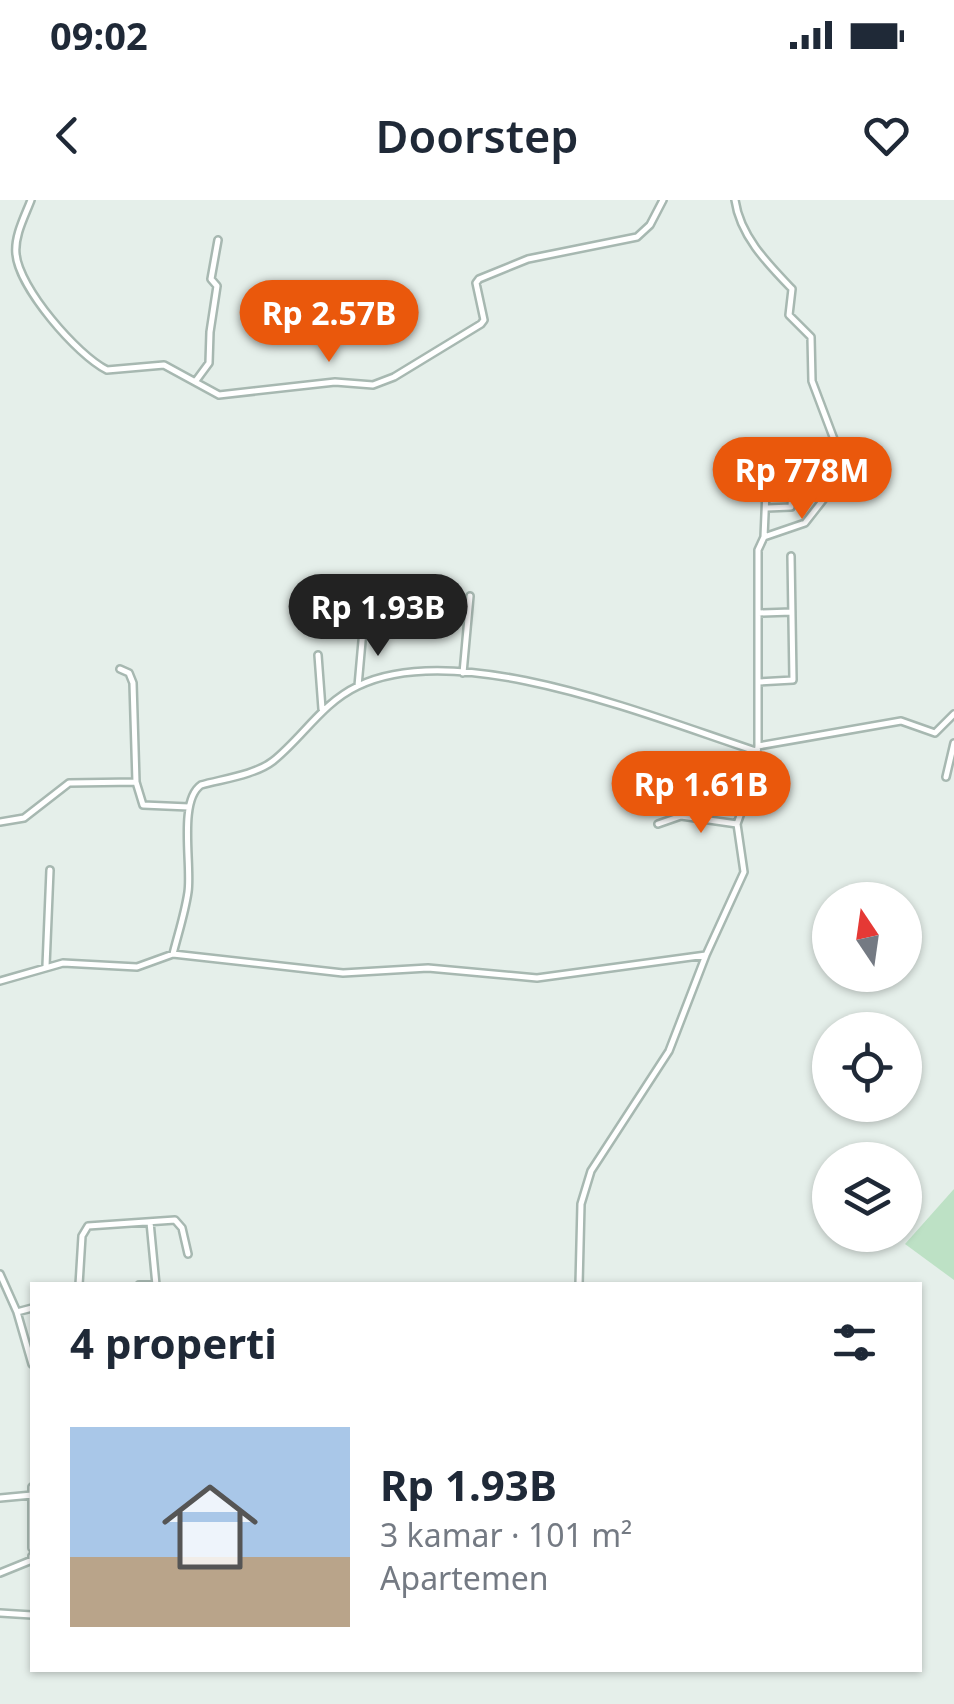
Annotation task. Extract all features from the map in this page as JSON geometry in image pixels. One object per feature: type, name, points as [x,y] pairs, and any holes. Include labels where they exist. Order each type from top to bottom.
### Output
[{"type":"street","points":[[30,200],[16,255],[20,274],[53,322],[107,370],[161,364],[218,394],[336,382],[378,384],[482,324],[476,283],[479,279],[528,259],[637,237],[650,225],[664,200]]},
{"type":"street","points":[[736,200],[744,228],[770,266],[792,289],[789,314],[810,335],[812,381],[835,442],[844,455],[830,491],[805,523],[764,538]]},
{"type":"street","points":[[196,382],[209,363],[217,286],[212,277],[218,240]]},
{"type":"street","points":[[767,508],[792,508],[792,487]]},
{"type":"street","points":[[579,1282],[581,1204],[590,1171],[666,1056],[743,876],[737,824],[758,749],[758,554],[764,538],[766,491]]},
{"type":"street","points":[[759,682],[792,681],[791,556]]},
{"type":"street","points":[[464,673],[470,596]]},
{"type":"street","points":[[758,613],[792,612]]},
{"type":"street","points":[[358,686],[363,630]]},
{"type":"street","points":[[318,655],[321,712]]},
{"type":"street","points":[[120,668],[130,673],[134,683],[136,782],[143,805],[189,807]]},
{"type":"street","points":[[173,954],[188,893],[192,792],[201,785],[272,762],[321,712],[358,686],[396,672],[502,675],[562,689],[758,749],[901,721],[934,733],[954,714]]},
{"type":"street","points":[[946,778],[954,744]]},
{"type":"street","points":[[0,822],[24,818],[69,783],[136,782]]},
{"type":"street","points":[[658,824],[681,816],[737,824]]},
{"type":"street","points":[[46,966],[50,870]]},
{"type":"street","points":[[0,981],[72,962],[142,967],[173,954],[343,973],[428,968],[537,978],[706,955]]},
{"type":"street","points":[[79,1282],[84,1229],[175,1220],[182,1228],[188,1254]]},
{"type":"street","points":[[150,1222],[154,1282]]},
{"type":"street","points":[[0,1274],[30,1349]]},
{"type":"street","points":[[17,1312],[30,1309]]},
{"type":"street","points":[[0,1498],[30,1495]]},
{"type":"street","points":[[0,1572],[30,1559]]},
{"type":"street","points":[[0,1613],[30,1615]]},
{"type":"green space","points":[[954,1189],[954,1280],[916,1252],[922,1252],[922,1225]]}]
